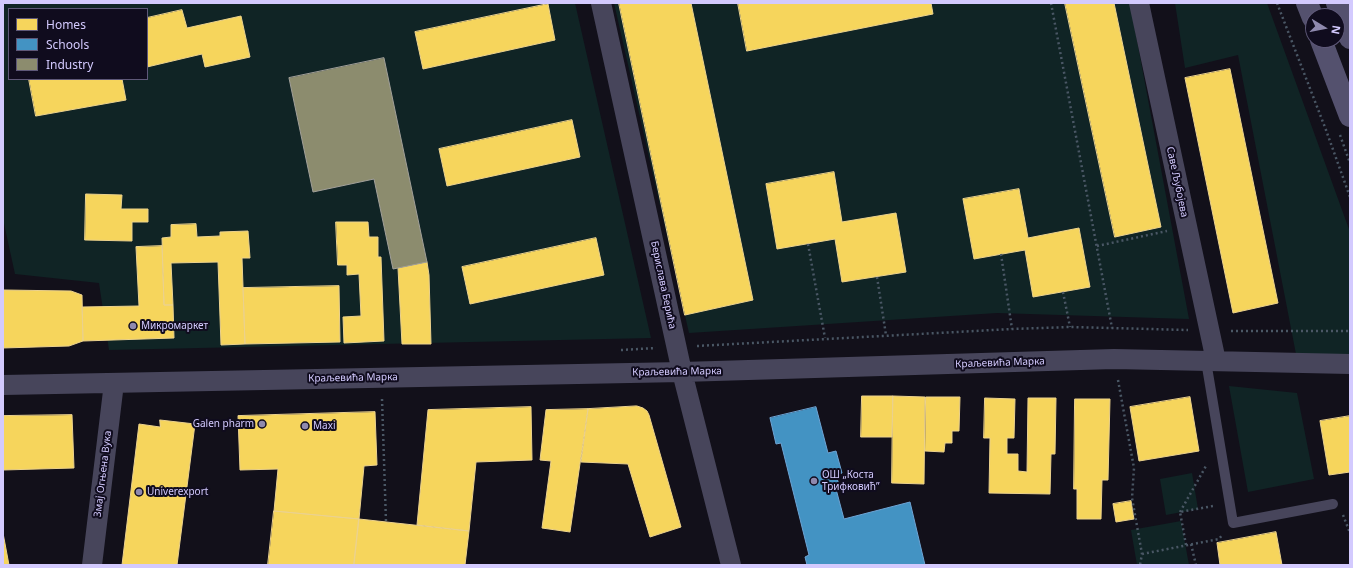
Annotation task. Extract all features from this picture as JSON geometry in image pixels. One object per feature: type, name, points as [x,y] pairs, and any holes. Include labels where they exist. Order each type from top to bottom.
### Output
[{"type":"main road","points":[[1337,3],[1350,38]]},
{"type":"main road","points":[[1324,48],[1350,116]]},
{"type":"street","name":"Берислава Берића","points":[[601,3],[682,372],[731,565]]},
{"type":"street","name":"Саве Љубојева","points":[[1138,3],[1187,227],[1211,361]]},
{"type":"street","name":"Краљевића Марка","points":[[3,386],[682,372],[1114,359],[1350,364]]},
{"type":"street","name":"Змај Огњена Вука","points":[[92,565],[114,383]]},
{"type":"lane","points":[[1211,361],[1220,443],[1233,523],[1333,504]]},
{"type":"path","points":[[1051,3],[1112,328]]},
{"type":"path","points":[[1277,3],[1350,197]]},
{"type":"path","points":[[1097,246],[1187,227]]},
{"type":"path","points":[[808,244],[825,338]]},
{"type":"path","points":[[1001,254],[1012,329]]},
{"type":"path","points":[[877,277],[886,335]]},
{"type":"path","points":[[1063,292],[1070,327]]},
{"type":"path","points":[[1117,376],[1134,468],[1132,498],[1142,554],[1140,565]]},
{"type":"path","points":[[382,398],[386,522]]},
{"type":"path","points":[[1186,545],[1180,512],[1220,443]]},
{"type":"path","points":[[1180,512],[1229,504]]},
{"type":"path","points":[[1142,554],[1219,539],[1233,523]]},
{"type":"path","points":[[1192,544],[1196,565]]},
{"type":"green space","points":[[3,3],[575,3],[651,338],[109,350],[99,283],[15,274],[3,219]]},
{"type":"green space","points":[[614,3],[1130,3],[1189,319],[997,313],[689,333]]},
{"type":"green space","points":[[1175,3],[1267,3],[1350,232],[1350,357],[1296,354],[1238,55],[1185,68]]},
{"type":"green space","points":[[1229,386],[1297,393],[1314,479],[1248,492]]},
{"type":"green space","points":[[1192,473],[1198,509],[1166,515],[1160,479]]},
{"type":"green space","points":[[1181,521],[1189,565],[1137,565],[1131,530]]},
{"type":"building: Homes","points":[[619,3],[691,3],[753,300],[685,315]]},
{"type":"building: Homes","points":[[738,3],[931,3],[933,14],[747,51]]},
{"type":"building: Homes","points":[[1065,3],[1114,3],[1161,227],[1115,237]]},
{"type":"building: Homes","points":[[548,4],[555,40],[423,69],[415,32]]},
{"type":"building: Homes","points":[[182,10],[187,28],[241,16],[250,57],[205,67],[202,54],[148,67],[148,18]]},
{"type":"building: Homes","points":[[1230,69],[1278,303],[1233,313],[1185,78]]},
{"type":"building: Homes","points":[[29,80],[122,80],[126,100],[36,116]]},
{"type":"building: Homes","points":[[572,120],[580,157],[447,186],[439,149]]},
{"type":"building: Homes","points":[[834,172],[842,222],[896,213],[906,272],[842,282],[835,239],[777,249],[766,184]]},
{"type":"building: Homes","points":[[1019,189],[1028,238],[1079,228],[1090,287],[1033,297],[1025,250],[974,259],[963,199]]},
{"type":"building: Homes","points":[[86,194],[122,195],[121,209],[148,209],[148,222],[132,222],[132,241],[85,240]]},
{"type":"building: Homes","points":[[336,222],[368,222],[369,237],[378,237],[378,257],[381,257],[384,341],[344,343],[343,317],[361,316],[359,274],[347,275],[347,265],[338,265]]},
{"type":"building: Homes","points":[[196,224],[197,237],[220,236],[220,232],[248,231],[250,258],[242,258],[245,344],[221,345],[218,262],[171,263],[173,305],[164,305],[162,238],[171,237],[171,225]]},
{"type":"building: Homes","points":[[596,238],[604,275],[470,304],[462,267]]},
{"type":"building: Homes","points":[[162,246],[164,305],[173,305],[174,338],[83,341],[82,307],[139,306],[136,247]]},
{"type":"building: Homes","points":[[427,262],[429,275],[431,344],[402,344],[398,268]]},
{"type":"building: Homes","points":[[339,286],[340,342],[245,344],[243,288]]},
{"type":"building: Homes","points":[[3,290],[71,291],[82,295],[83,341],[69,346],[3,348]]},
{"type":"building: Homes","points":[[862,396],[893,396],[892,437],[861,437]]},
{"type":"building: Homes","points":[[893,396],[925,397],[924,484],[892,483]]},
{"type":"building: Homes","points":[[926,397],[960,397],[959,431],[952,431],[952,443],[945,443],[944,452],[925,451]]},
{"type":"building: Homes","points":[[1190,397],[1199,451],[1139,461],[1130,407]]},
{"type":"building: Homes","points":[[985,398],[1015,399],[1014,438],[1007,438],[1007,454],[1018,454],[1018,471],[1027,472],[1028,398],[1056,398],[1055,454],[1051,454],[1050,494],[989,493],[990,438],[984,438]]},
{"type":"building: Homes","points":[[1075,399],[1110,399],[1108,480],[1102,480],[1101,519],[1077,519],[1077,489],[1074,489]]},
{"type":"building: Homes","points":[[637,406],[647,411],[649,415],[681,527],[650,537],[628,464],[581,462],[588,409]]},
{"type":"building: Homes","points":[[531,407],[532,460],[476,462],[469,531],[417,525],[428,410]]},
{"type":"building: Homes","points":[[588,409],[570,532],[542,528],[551,461],[540,460],[546,410]]},
{"type":"building: Homes","points":[[375,412],[377,465],[364,466],[359,519],[274,511],[278,469],[240,470],[238,416]]},
{"type":"building: Homes","points":[[72,415],[74,468],[3,470],[3,416]]},
{"type":"building: Homes","points":[[1350,416],[1350,472],[1329,475],[1320,421]]},
{"type":"building: Homes","points":[[160,420],[195,424],[177,565],[122,565],[139,424],[160,427]]},
{"type":"building: Homes","points":[[1131,501],[1134,519],[1116,522],[1113,504]]},
{"type":"building: Homes","points":[[274,511],[359,519],[354,565],[268,565]]},
{"type":"building: Homes","points":[[359,519],[469,531],[465,565],[354,565]]},
{"type":"building: Homes","points":[[1276,532],[1282,565],[1220,565],[1217,543]]},
{"type":"building: Homes","points":[[3,533],[9,565],[3,565]]},
{"type":"building: Schools","name":"ОШ „Коста Трифковић”","points":[[816,407],[828,453],[836,451],[842,473],[836,475],[840,488],[836,489],[844,519],[910,502],[925,565],[807,565],[805,557],[809,555],[781,443],[776,444],[770,418]]},
{"type":"building: Industry","points":[[384,58],[427,262],[393,269],[374,179],[313,192],[289,78]]},
{"type":"place","name":"Микромаркет","points":[[133,326]]},
{"type":"place","name":"Galen pharm","points":[[262,424]]},
{"type":"place","name":"Maxi","points":[[305,426]]},
{"type":"place","name":"ОШ „Коста Трифковић”","points":[[814,481]]},
{"type":"place","name":"Univerexport","points":[[139,492]]}]
